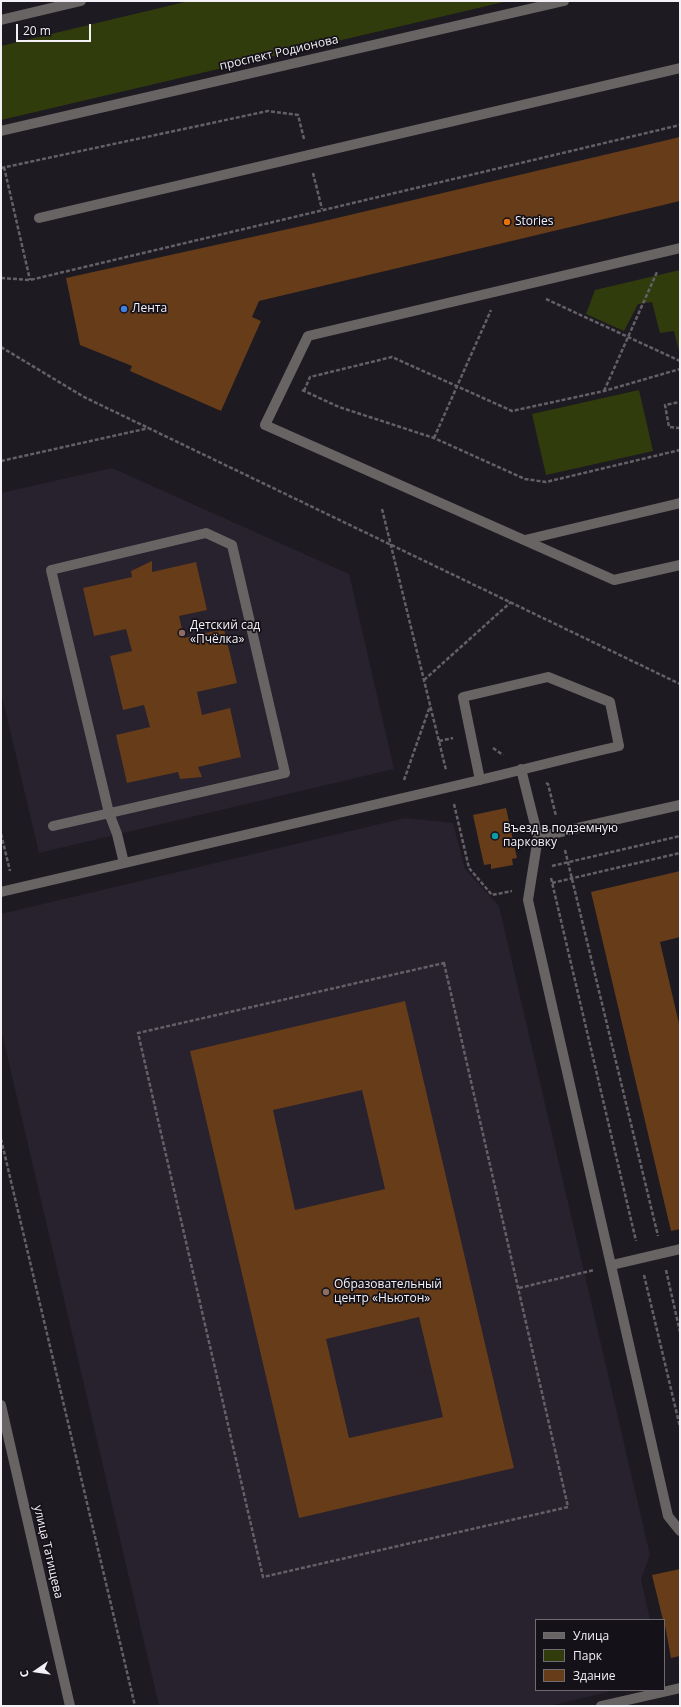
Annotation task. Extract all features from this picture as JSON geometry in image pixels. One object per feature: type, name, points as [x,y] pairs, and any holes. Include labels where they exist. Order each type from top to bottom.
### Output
[{"type":"street","points":[[1,20],[81,1]]},
{"type":"street","name":"проспект Родионова","points":[[1,131],[564,1]]},
{"type":"street","points":[[39,218],[680,68]]},
{"type":"street","points":[[680,248],[308,336],[265,426],[614,580],[680,565]]},
{"type":"street","points":[[525,540],[680,503]]},
{"type":"street","points":[[53,826],[109,813],[284,773],[232,545],[206,533],[51,570],[109,813],[117,834],[124,863]]},
{"type":"street","points":[[1,892],[480,780],[619,746],[610,702],[548,677],[463,696],[480,780]]},
{"type":"street","points":[[521,769],[538,837],[528,900],[668,1516],[680,1531]]},
{"type":"street","points":[[538,837],[680,805]]},
{"type":"street","points":[[612,1265],[680,1249]]},
{"type":"street","name":"улица Татищева","points":[[1,1404],[70,1706]]},
{"type":"street","points":[[601,1706],[680,1688]]},
{"type":"path","points":[[30,280],[2,168],[268,111],[298,115],[322,209]]},
{"type":"path","points":[[1,278],[30,280],[322,209],[680,125]]},
{"type":"path","points":[[604,391],[666,252]]},
{"type":"path","points":[[540,296],[680,362]]},
{"type":"path","points":[[434,438],[493,307]]},
{"type":"path","points":[[1,347],[84,397],[680,684]]},
{"type":"path","points":[[304,391],[310,377],[392,357],[512,411],[604,391],[680,369],[680,374]]},
{"type":"path","points":[[286,383],[339,407],[434,438],[525,479],[546,482],[680,450]]},
{"type":"path","points":[[680,402],[665,406],[669,427],[680,429]]},
{"type":"path","points":[[1,461],[150,428]]},
{"type":"path","points":[[424,680],[511,602]]},
{"type":"path","points":[[403,781],[430,705]]},
{"type":"path","points":[[439,741],[470,734]]},
{"type":"path","points":[[490,746],[521,769],[548,784],[561,832],[680,1332]]},
{"type":"path","points":[[1,834],[14,889]]},
{"type":"path","points":[[680,836],[551,866],[552,883],[680,1427]]},
{"type":"path","points":[[444,963],[519,1288],[568,1507],[263,1577],[138,1033],[444,963]]},
{"type":"path","points":[[1,1139],[135,1706]]},
{"type":"path","points":[[519,1288],[612,1265]]},
{"type":"shaded area","name":"Детский сад «Пчёлка»","points":[[112,468],[349,574],[394,769],[39,853],[1,692],[1,493]]},
{"type":"shaded area","name":"Образовательный центр «Ньютон»","points":[[405,818],[453,823],[465,869],[499,906],[650,1555],[641,1579],[650,1619],[535,1619],[535,1691],[612,1691],[549,1706],[159,1706],[1,1029],[1,914]]},
{"type":"green space","points":[[189,1],[508,1],[1,120],[1,46]]},
{"type":"green space","points":[[680,270],[680,355],[674,331],[660,333],[652,302],[638,304],[624,331],[586,314],[595,290]]},
{"type":"green space","points":[[639,390],[653,451],[546,475],[532,414]]},
{"type":"building","points":[[680,137],[680,201],[259,301],[252,317],[261,321],[221,411],[130,371],[132,366],[80,345],[66,278],[320,222]]},
{"type":"building","points":[[152,561],[152,572],[196,562],[207,610],[179,616],[184,638],[224,629],[237,683],[197,692],[202,715],[230,708],[241,757],[198,767],[202,777],[180,779],[178,772],[127,783],[116,735],[150,727],[144,705],[123,710],[110,656],[132,651],[126,629],[94,636],[83,588],[132,577],[131,571]]},
{"type":"building","name":"Въезд в подземную парковку","points":[[506,808],[517,858],[512,859],[513,865],[491,869],[491,864],[484,865],[473,815]]},
{"type":"building","points":[[680,871],[680,937],[660,942],[680,1028],[680,1229],[671,1231],[591,892]]},
{"type":"building","points":[[405,1001],[514,1468],[299,1518],[190,1051]],"holes":[[[362,1090],[385,1189],[295,1210],[273,1110]],[[419,1317],[443,1417],[349,1438],[326,1339]]]},
{"type":"building","points":[[680,1569],[680,1656],[671,1658],[665,1619],[663,1619],[652,1575]]},
{"type":"place","name":"Stories","points":[[507,222]]},
{"type":"place","name":"Лента","points":[[124,309]]},
{"type":"place","name":"Детский сад «Пчёлка»","points":[[182,633]]},
{"type":"place","name":"Въезд в подземную парковку","points":[[495,836]]},
{"type":"place","name":"Образовательный центр «Ньютон»","points":[[326,1292]]}]
